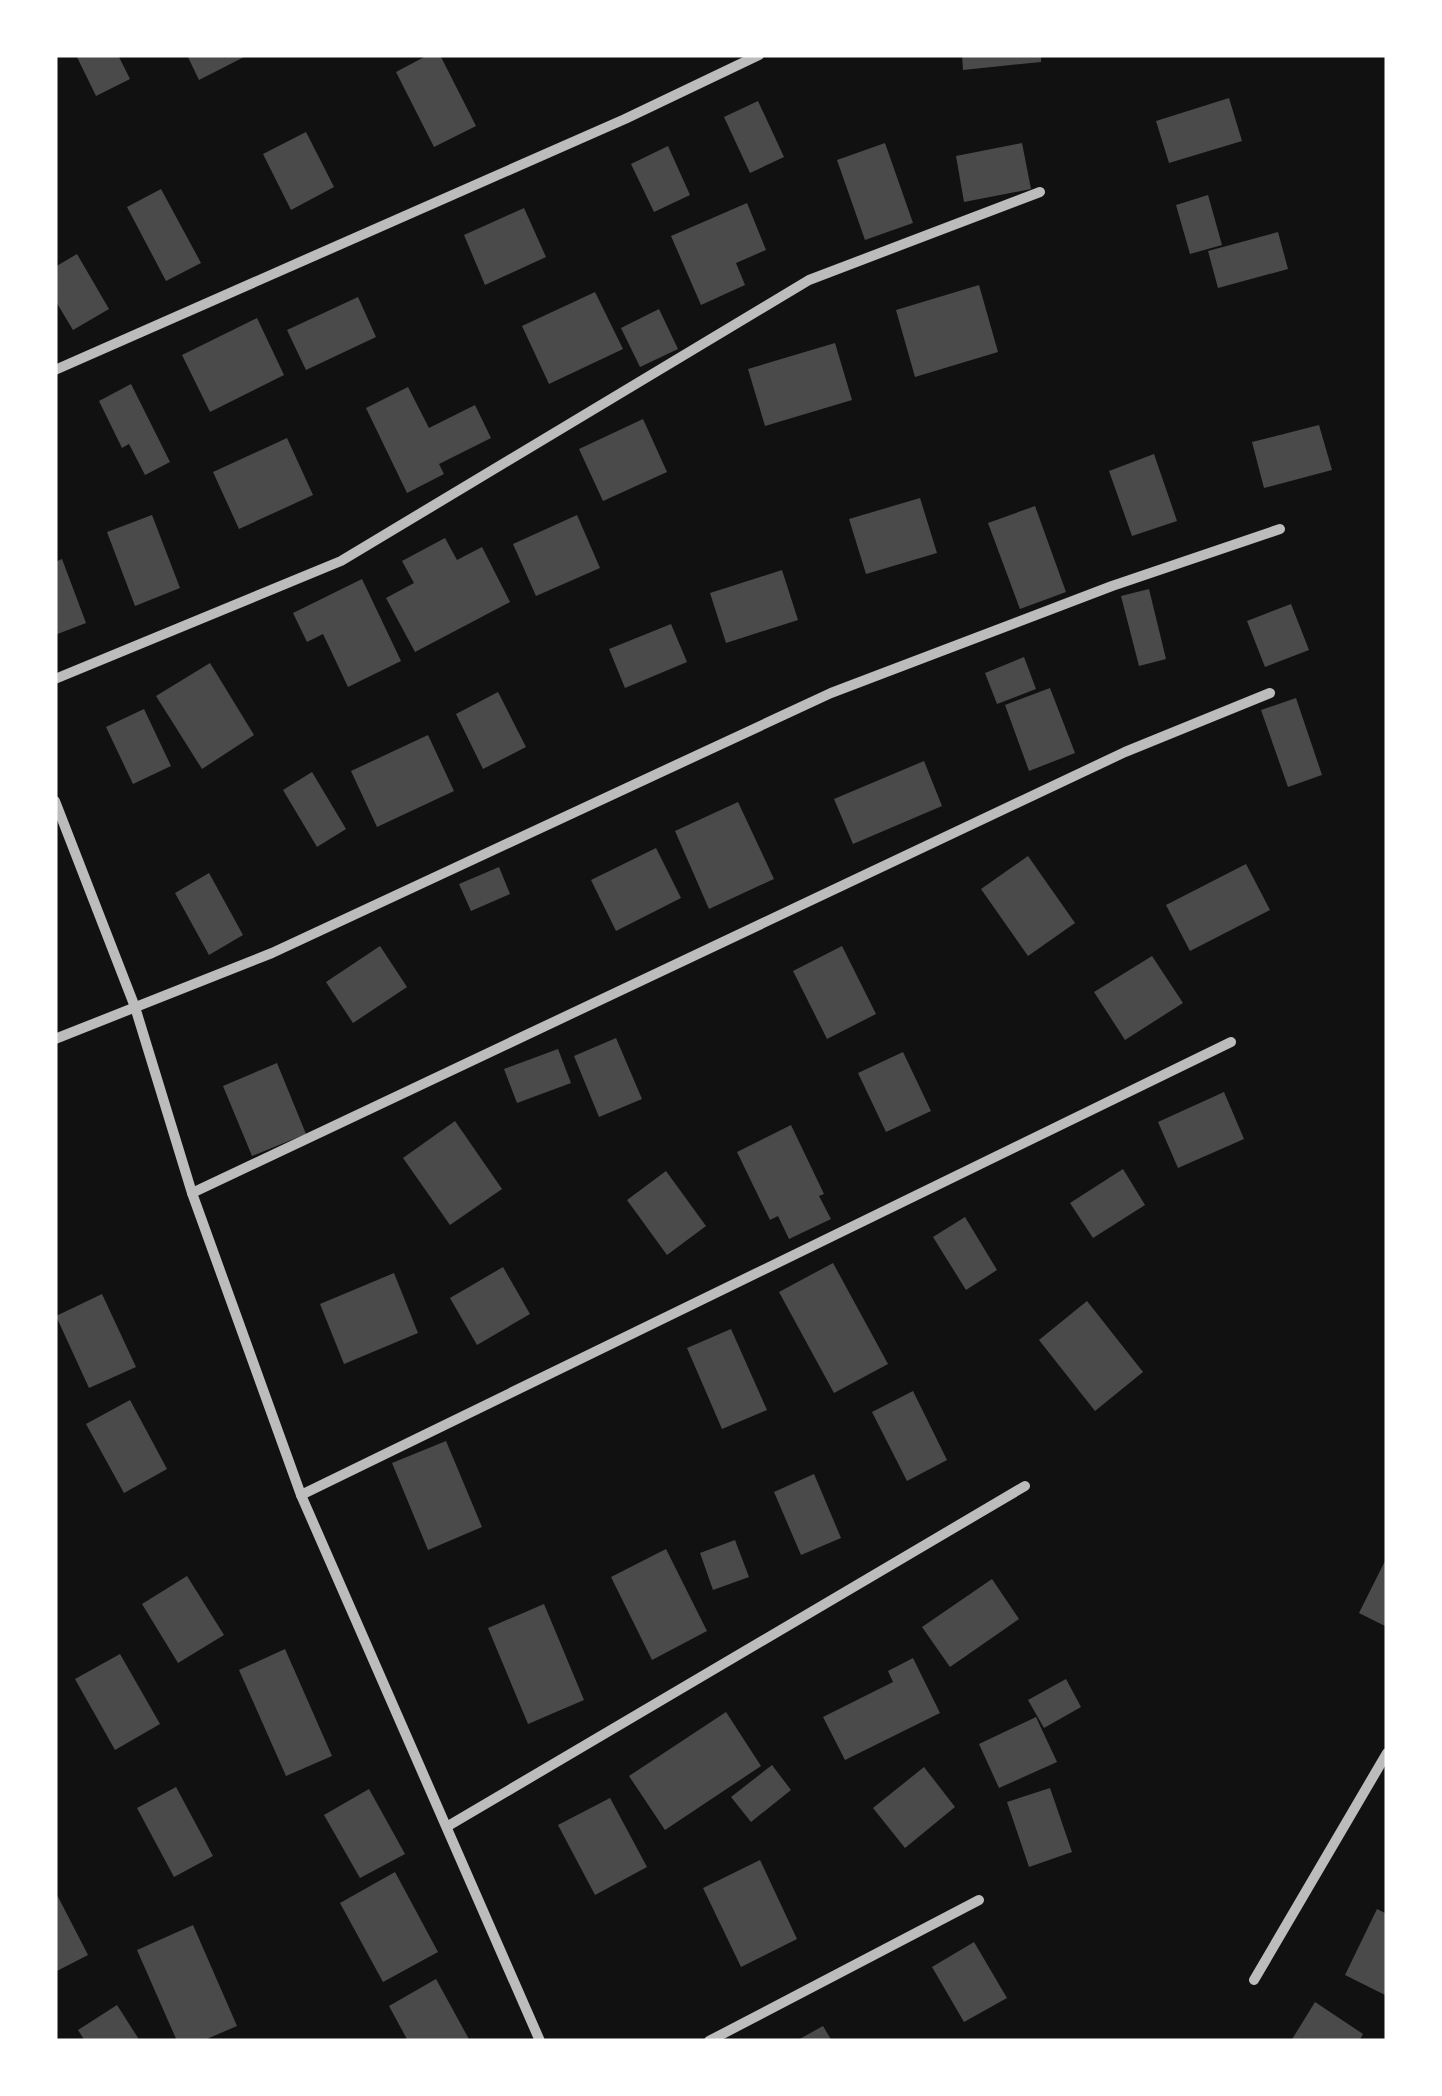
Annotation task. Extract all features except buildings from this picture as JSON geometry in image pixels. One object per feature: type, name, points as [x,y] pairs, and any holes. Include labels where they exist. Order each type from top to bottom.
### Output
[{"type":"street","points":[[55,370],[625,119],[759,55]]},
{"type":"street","points":[[55,680],[341,561],[809,280],[1040,192]]},
{"type":"street","points":[[55,1039],[272,953],[831,692],[1112,586],[1280,529]]},
{"type":"street","points":[[192,1193],[1125,752],[1270,692]]},
{"type":"street","points":[[55,801],[135,1007],[192,1193],[301,1495],[540,2041]]},
{"type":"street","points":[[301,1495],[1230,1042]]},
{"type":"street","points":[[448,1826],[1025,1486]]},
{"type":"street","points":[[1254,1980],[1387,1754]]},
{"type":"street","points":[[709,2041],[979,1900]]}]
